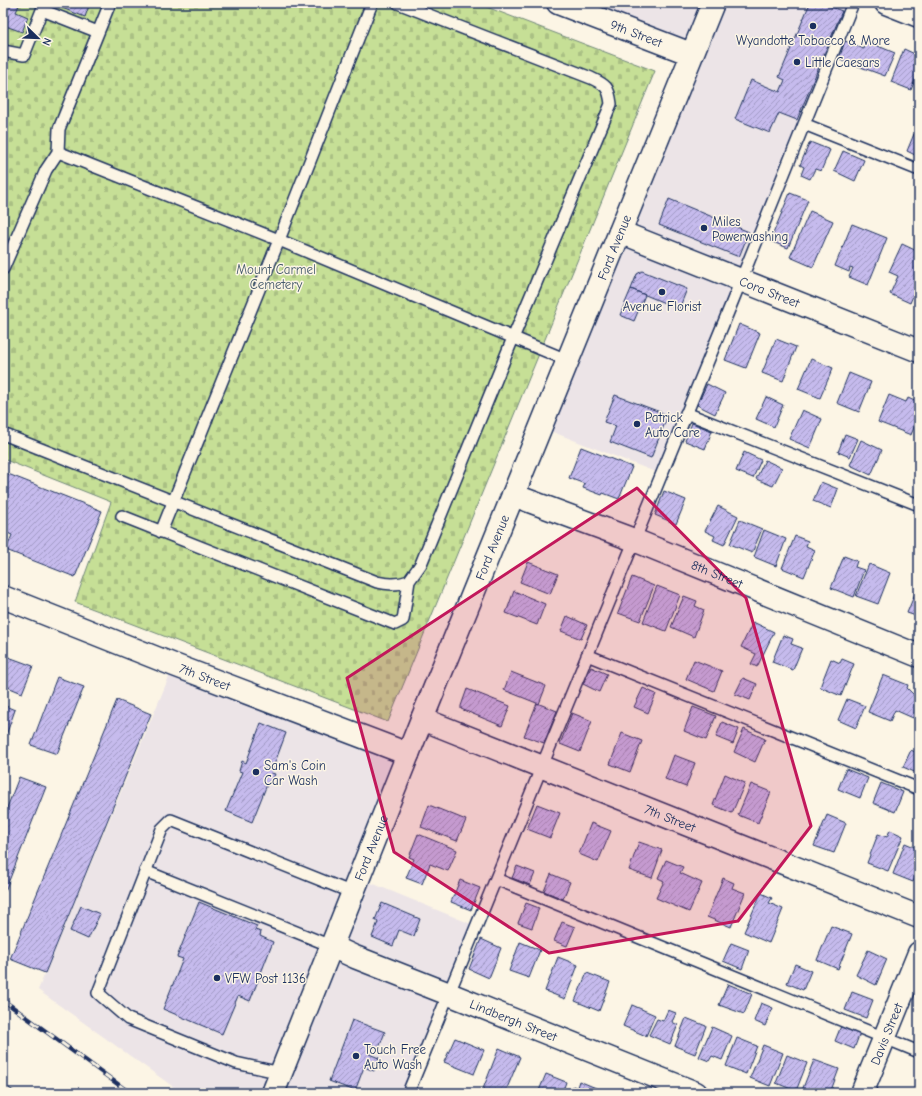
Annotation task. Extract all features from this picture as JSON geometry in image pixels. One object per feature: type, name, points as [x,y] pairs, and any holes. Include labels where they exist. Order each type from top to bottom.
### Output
[{"type":"street","name":"Ford Avenue","points":[[273,1093],[422,719],[713,3]]},
{"type":"street","points":[[886,3],[919,16]]},
{"type":"street","name":"9th Street","points":[[572,5],[691,54]]},
{"type":"street","name":"Cora Street","points":[[620,232],[919,351]]},
{"type":"street","name":"8th Street","points":[[513,495],[634,540],[919,656]]},
{"type":"street","name":"7th Street","points":[[3,597],[174,665],[408,754]]},
{"type":"street","name":"7th Street","points":[[422,719],[919,917]]},
{"type":"street","name":"Lindbergh Street","points":[[332,946],[355,957],[696,1093]]},
{"type":"street","name":"Davis Street","points":[[862,1093],[919,953]]},
{"type":"lane","points":[[3,269],[46,170],[58,152],[59,129],[110,3]]},
{"type":"lane","points":[[161,532],[279,240],[372,3]]},
{"type":"lane","points":[[122,516],[395,624],[403,620],[409,582],[421,564],[513,338],[611,104],[609,91],[602,83],[398,3]]},
{"type":"lane","points":[[408,1093],[741,280],[852,3]]},
{"type":"lane","points":[[3,51],[24,54],[42,10],[98,32]]},
{"type":"lane","points":[[804,124],[919,170]]},
{"type":"lane","points":[[58,152],[279,240],[567,360]]},
{"type":"lane","points":[[686,413],[919,505]]},
{"type":"lane","points":[[3,434],[377,582],[400,584],[409,582]]},
{"type":"lane","points":[[587,655],[919,789]]},
{"type":"lane","points":[[281,1073],[236,1063],[128,1019],[98,994],[145,871],[162,829],[171,820],[353,893]]},
{"type":"lane","points":[[145,871],[332,946]]},
{"type":"lane","points":[[496,879],[919,1052]]},
{"type":"highlighted area","points":[[637,488],[746,598],[811,826],[738,921],[549,953],[394,852],[347,678]]},
{"type":"shaded area","points":[[579,3],[852,3],[658,473],[540,427],[691,55]]},
{"type":"shaded area","points":[[174,665],[408,754],[359,878],[476,926],[410,1093],[182,1093],[38,990]]},
{"type":"green space","name":"Mount Carmel Cemetery","points":[[3,3],[476,3],[655,71],[388,722],[75,602],[111,502],[3,459]]},
{"type":"building","points":[[3,3],[20,3],[16,12],[28,17],[22,32],[3,25]]},
{"type":"building","points":[[64,3],[90,3],[85,17],[62,8]]},
{"type":"building","points":[[810,3],[821,3],[842,11],[797,120],[779,113],[770,133],[735,119],[751,80],[780,92],[785,80],[779,77]]},
{"type":"building","points":[[845,41],[864,49],[866,41],[895,53],[885,76],[839,59]]},
{"type":"building","points":[[904,49],[919,56],[919,70],[911,90],[891,82]]},
{"type":"building","points":[[914,134],[919,136],[919,157],[907,151]]},
{"type":"building","points":[[810,142],[830,150],[821,171],[815,169],[810,179],[801,175],[804,167],[800,165]]},
{"type":"building","points":[[843,151],[864,160],[855,181],[834,171]]},
{"type":"building","points":[[790,193],[808,200],[788,248],[770,241]]},
{"type":"building","name":"Miles Powerwashing","points":[[669,199],[749,232],[739,257],[659,225]]},
{"type":"building","points":[[810,211],[833,221],[813,267],[790,257]]},
{"type":"building","points":[[852,224],[887,238],[868,285],[849,277],[853,268],[850,267],[849,272],[835,266]]},
{"type":"building","points":[[902,244],[919,252],[919,282],[910,303],[890,294],[898,276],[889,272]]},
{"type":"building","name":"Avenue Florist","points":[[642,271],[687,289],[679,309],[631,289],[637,274]]},
{"type":"building","points":[[631,289],[645,295],[634,321],[620,315]]},
{"type":"building","points":[[739,324],[760,333],[746,368],[725,360]]},
{"type":"building","points":[[776,339],[796,347],[783,381],[762,373]]},
{"type":"building","points":[[811,359],[833,368],[820,398],[798,389]]},
{"type":"building","points":[[849,373],[871,382],[859,412],[837,403]]},
{"type":"building","points":[[707,384],[725,393],[715,414],[697,405]]},
{"type":"building","name":"Patrick Auto Care","points":[[615,395],[668,415],[651,458],[610,442],[616,426],[604,422]]},
{"type":"building","points":[[889,395],[906,402],[908,398],[919,403],[919,415],[911,435],[878,422]]},
{"type":"building","points":[[766,397],[783,405],[774,427],[756,419]]},
{"type":"building","points":[[802,410],[822,419],[810,448],[789,439]]},
{"type":"building","points":[[692,423],[712,431],[705,449],[685,441]]},
{"type":"building","points":[[845,434],[858,439],[850,457],[838,452]]},
{"type":"building","points":[[861,440],[882,450],[871,475],[850,465]]},
{"type":"building","points":[[581,447],[632,467],[619,499],[583,488],[585,484],[569,478]]},
{"type":"building","points":[[744,452],[761,460],[753,478],[736,471]]},
{"type":"building","points":[[765,460],[782,468],[773,486],[756,479]]},
{"type":"building","points":[[3,472],[102,511],[75,577],[6,550],[12,535],[3,531]]},
{"type":"building","points":[[821,482],[838,489],[831,508],[813,501]]},
{"type":"building","points":[[664,491],[686,500],[676,524],[655,515]]},
{"type":"building","points":[[718,506],[738,516],[724,545],[713,540],[715,536],[705,531]]},
{"type":"building","points":[[740,520],[762,529],[752,553],[730,544]]},
{"type":"building","points":[[764,530],[786,539],[776,566],[754,557]]},
{"type":"building","points":[[795,536],[808,541],[806,546],[815,550],[804,577],[782,568]]},
{"type":"building","points":[[844,556],[857,561],[855,567],[864,570],[854,597],[831,588]]},
{"type":"building","points":[[528,562],[558,574],[550,594],[520,582]]},
{"type":"building","points":[[869,564],[890,573],[878,604],[856,596]]},
{"type":"building","points":[[632,577],[654,586],[640,621],[618,613]]},
{"type":"building","points":[[657,586],[680,595],[666,631],[643,622]]},
{"type":"building","points":[[514,591],[545,604],[537,625],[506,613]]},
{"type":"building","points":[[916,591],[919,592],[919,617],[907,613]]},
{"type":"building","points":[[684,596],[697,601],[695,606],[704,610],[694,637],[671,627]]},
{"type":"building","points":[[567,616],[587,625],[581,639],[561,631]]},
{"type":"building","points":[[753,622],[774,632],[757,667],[751,664],[756,654],[741,647]]},
{"type":"building","points":[[783,635],[793,639],[791,644],[802,648],[793,670],[772,662]]},
{"type":"building","points":[[3,655],[33,666],[22,693],[3,685]]},
{"type":"building","points":[[831,659],[840,663],[842,659],[854,664],[841,696],[820,687]]},
{"type":"building","points":[[694,660],[722,671],[714,691],[686,679]]},
{"type":"building","points":[[591,667],[607,674],[599,692],[583,684]]},
{"type":"building","points":[[511,672],[546,686],[539,704],[504,690]]},
{"type":"building","points":[[883,675],[908,685],[907,688],[919,700],[919,706],[913,718],[895,710],[890,721],[868,712]]},
{"type":"building","points":[[57,677],[84,687],[57,754],[31,745]]},
{"type":"building","points":[[743,678],[757,684],[750,700],[735,694]]},
{"type":"building","points":[[643,688],[656,694],[648,713],[634,707]]},
{"type":"building","points":[[467,689],[510,706],[502,726],[461,709]]},
{"type":"building","points":[[847,699],[865,706],[856,728],[838,720]]},
{"type":"building","points":[[117,700],[151,714],[45,973],[10,959]]},
{"type":"building","points":[[537,703],[557,711],[544,743],[524,736]]},
{"type":"building","points":[[3,705],[15,710],[4,741],[3,741]]},
{"type":"building","points":[[693,707],[716,716],[706,740],[684,731]]},
{"type":"building","points":[[572,713],[592,721],[580,752],[560,744]]},
{"type":"building","points":[[722,722],[739,729],[733,744],[716,737]]},
{"type":"building","name":"Sam's Coin Car Wash","points":[[261,723],[286,733],[271,773],[275,774],[271,783],[268,782],[252,822],[226,811],[242,772],[239,771],[242,761],[246,763]]},
{"type":"building","points":[[744,729],[765,739],[755,762],[734,752]]},
{"type":"building","points":[[622,733],[642,741],[630,772],[610,764]]},
{"type":"building","points":[[911,750],[919,754],[919,774],[903,767]]},
{"type":"building","points":[[674,755],[695,763],[686,787],[665,779]]},
{"type":"building","points":[[846,769],[868,778],[860,798],[838,789]]},
{"type":"building","points":[[725,774],[745,783],[732,813],[713,805]]},
{"type":"building","points":[[19,777],[46,787],[3,896],[3,818]]},
{"type":"building","points":[[881,783],[903,792],[895,812],[873,803]]},
{"type":"building","points":[[751,784],[771,792],[758,823],[738,815]]},
{"type":"building","points":[[537,804],[560,813],[550,838],[527,829]]},
{"type":"building","points":[[429,805],[466,820],[457,841],[421,827]]},
{"type":"building","points":[[827,815],[846,823],[834,853],[814,846]]},
{"type":"building","points":[[591,823],[611,831],[598,862],[579,854]]},
{"type":"building","points":[[890,830],[903,836],[888,871],[867,863],[878,834],[887,837]]},
{"type":"building","points":[[418,834],[457,850],[448,871],[430,864],[422,884],[406,878],[414,859],[409,857]]},
{"type":"building","points":[[639,842],[662,850],[652,878],[629,870]]},
{"type":"building","points":[[905,843],[919,849],[919,868],[913,882],[893,874]]},
{"type":"building","points":[[666,860],[683,867],[680,873],[702,883],[689,912],[656,898],[664,881],[658,878]]},
{"type":"building","points":[[517,866],[535,873],[530,885],[512,878]]},
{"type":"building","points":[[551,874],[570,882],[563,899],[544,891]]},
{"type":"building","points":[[723,878],[734,883],[732,888],[745,893],[731,927],[707,917]]},
{"type":"building","points":[[460,880],[480,888],[471,910],[451,902]]},
{"type":"building","points":[[761,893],[772,898],[769,903],[783,909],[769,943],[744,932]]},
{"type":"building","name":"VFW Post 1136","points":[[199,902],[257,926],[255,930],[261,932],[260,936],[273,942],[250,1001],[238,996],[222,1034],[163,1009],[183,959],[177,957]]},
{"type":"building","points":[[382,903],[420,919],[414,936],[399,930],[393,946],[372,937],[378,922],[375,920]]},
{"type":"building","points":[[526,903],[539,908],[532,928],[518,923]]},
{"type":"building","points":[[81,906],[100,914],[88,939],[70,931]]},
{"type":"building","points":[[562,922],[575,927],[567,946],[554,941]]},
{"type":"building","points":[[831,926],[852,934],[838,969],[817,960]]},
{"type":"building","points":[[481,939],[501,948],[489,978],[469,969]]},
{"type":"building","points":[[520,942],[540,950],[529,978],[509,971]]},
{"type":"building","points":[[731,943],[749,950],[742,969],[723,961]]},
{"type":"building","points":[[868,950],[887,959],[876,985],[856,975]]},
{"type":"building","points":[[558,957],[578,965],[565,999],[545,991]]},
{"type":"building","points":[[795,964],[811,971],[803,990],[787,983]]},
{"type":"building","points":[[587,973],[610,982],[599,1011],[575,1001]]},
{"type":"building","points":[[728,984],[752,994],[744,1014],[719,1005]]},
{"type":"building","points":[[852,992],[873,1000],[866,1018],[845,1010]]},
{"type":"building","points":[[761,1003],[773,1008],[765,1026],[754,1021]]},
{"type":"building","points":[[632,1005],[655,1015],[646,1036],[623,1026]]},
{"type":"building","points":[[668,1010],[676,1013],[672,1022],[678,1025],[670,1044],[649,1035],[657,1019],[663,1021]]},
{"type":"building","points":[[686,1018],[706,1026],[695,1054],[675,1046]]},
{"type":"building","name":"Touch Free Auto Wash","points":[[352,1020],[385,1032],[379,1048],[372,1045],[369,1054],[379,1058],[374,1071],[364,1067],[355,1091],[329,1081]]},
{"type":"building","points":[[841,1026],[860,1033],[854,1049],[835,1041]]},
{"type":"building","points":[[712,1027],[732,1036],[722,1060],[712,1056],[709,1061],[699,1057]]},
{"type":"building","points":[[455,1038],[484,1050],[474,1074],[444,1062]]},
{"type":"building","points":[[737,1038],[757,1046],[746,1074],[726,1066]]},
{"type":"building","points":[[763,1045],[783,1053],[770,1086],[750,1078]]},
{"type":"building","points":[[499,1048],[520,1057],[505,1093],[493,1093],[483,1089]]},
{"type":"building","points":[[787,1055],[807,1063],[796,1091],[776,1083]]},
{"type":"building","points":[[814,1060],[839,1069],[830,1093],[801,1093]]},
{"type":"building","points":[[546,1074],[566,1082],[562,1093],[538,1093]]},
{"type":"building","points":[[579,1081],[596,1088],[594,1093],[577,1087]]},
{"type":"building","points":[[573,1086],[589,1093],[570,1093]]},
{"type":"railway","points":[[3,1000],[130,1093]]},
{"type":"railway","points":[[3,1086],[13,1093]]},
{"type":"place","name":"Wyandotte Tobacco & More","points":[[813,26]]},
{"type":"place","name":"Little Caesars","points":[[797,62]]},
{"type":"place","name":"Miles Powerwashing","points":[[704,228]]},
{"type":"place","name":"Avenue Florist","points":[[662,292]]},
{"type":"place","name":"Patrick Auto Care","points":[[637,424]]},
{"type":"place","name":"Sam's Coin Car Wash","points":[[256,772]]},
{"type":"place","name":"VFW Post 1136","points":[[217,978]]},
{"type":"place","name":"Touch Free Auto Wash","points":[[356,1056]]}]
